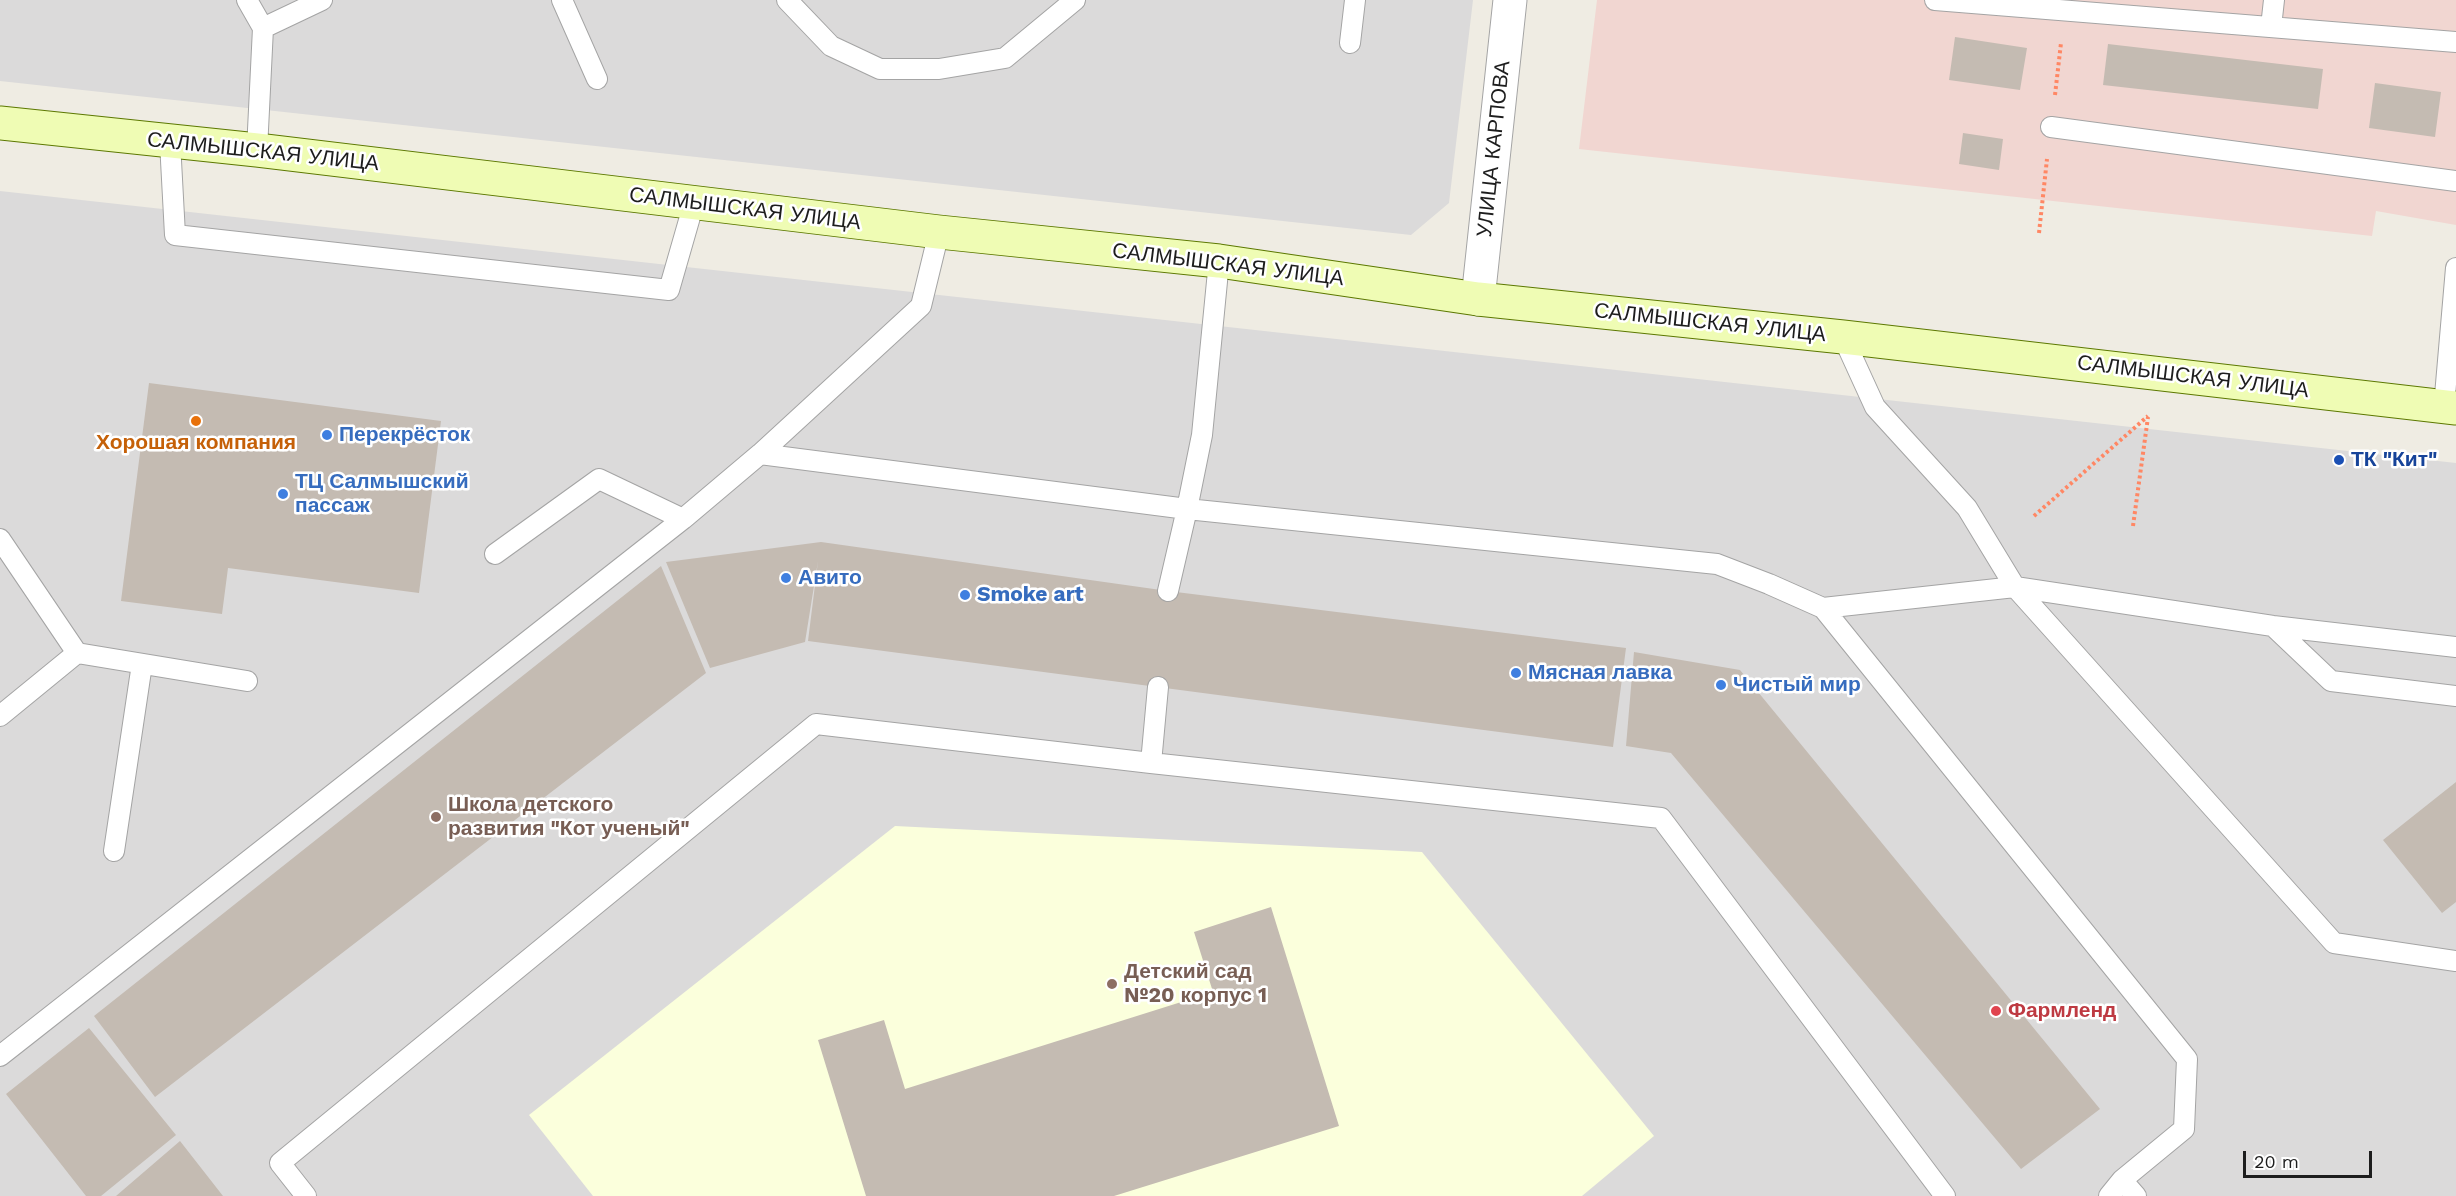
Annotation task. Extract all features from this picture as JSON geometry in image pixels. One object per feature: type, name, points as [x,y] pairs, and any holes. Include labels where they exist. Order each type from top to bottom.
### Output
[{"type":"main road","name":"САЛМЫШСКАЯ УЛИЦА","points":[[0,123],[257,150],[939,232],[1219,261],[1478,299],[1843,337],[2450,407]]},
{"type":"street","name":"УЛИЦА КАРПОВА","points":[[1478,299],[1510,0]]},
{"type":"lane","points":[[247,0],[263,28],[257,150]]},
{"type":"lane","points":[[263,28],[322,0]]},
{"type":"lane","points":[[562,0],[597,79]]},
{"type":"lane","points":[[787,0],[831,46],[880,69],[939,69],[1005,58],[1075,0]]},
{"type":"lane","points":[[1350,44],[1355,0]]},
{"type":"lane","points":[[1935,0],[2456,42]]},
{"type":"lane","points":[[2271,27],[2274,0]]},
{"type":"lane","points":[[2051,127],[2456,181]]},
{"type":"lane","points":[[170,142],[176,235],[669,290],[694,203]]},
{"type":"lane","points":[[0,1056],[683,519],[760,454],[921,306],[939,232]]},
{"type":"lane","points":[[1168,591],[1202,435],[1219,261]]},
{"type":"lane","points":[[2450,407],[2456,268]]},
{"type":"lane","points":[[1843,337],[1875,407],[1967,508],[2015,587],[2334,943],[2456,961]]},
{"type":"lane","points":[[760,454],[1187,509],[1717,564],[1823,608],[2187,1059],[2184,1129],[2122,1180],[2109,1196]]},
{"type":"lane","points":[[495,554],[599,479],[683,519]]},
{"type":"lane","points":[[0,539],[77,652],[247,681]]},
{"type":"lane","points":[[1823,608],[2015,587],[2273,626],[2456,647]]},
{"type":"lane","points":[[2273,626],[2331,681],[2456,696]]},
{"type":"lane","points":[[0,717],[77,652]]},
{"type":"lane","points":[[114,851],[142,664]]},
{"type":"lane","points":[[1151,764],[1158,687]]},
{"type":"lane","points":[[306,1196],[280,1163],[816,724],[1151,764],[1661,818],[1945,1196]]},
{"type":"lane","points":[[2122,1180],[2136,1196]]},
{"type":"path","points":[[2039,233],[2065,11]]},
{"type":"path","points":[[2034,516],[2148,417],[2133,526]]},
{"type":"shaded area","points":[[0,0],[1473,0],[1449,203],[1411,235],[0,81]]},
{"type":"shaded area","points":[[1597,0],[2456,0],[2456,225],[2376,211],[2372,236],[1579,149]]},
{"type":"shaded area","points":[[0,191],[2456,463],[2456,1196],[0,1196]]},
{"type":"shaded area","name":"Детский сад №20 корпус 1","points":[[895,826],[1422,852],[1654,1136],[1582,1196],[593,1196],[529,1115]]},
{"type":"building","points":[[1955,37],[2027,48],[2020,90],[1949,80]]},
{"type":"building","points":[[2108,44],[2323,69],[2318,109],[2103,85]]},
{"type":"building","points":[[2375,83],[2441,92],[2435,137],[2369,128]]},
{"type":"building","points":[[1963,133],[2003,139],[1999,170],[1959,164]]},
{"type":"building","name":"ТЦ Салмышский пассаж","points":[[149,383],[441,421],[419,593],[228,568],[222,614],[121,601]]},
{"type":"building","points":[[821,542],[1168,591],[1626,648],[1613,747],[808,641],[818,561],[805,642],[710,668],[666,562]]},
{"type":"building","points":[[661,566],[706,673],[155,1097],[94,1016]]},
{"type":"building","points":[[1634,652],[1740,670],[2100,1109],[2021,1169],[1671,753],[1626,746]]},
{"type":"building","points":[[2456,782],[2456,902],[2442,913],[2383,840]]},
{"type":"building","points":[[1271,907],[1339,1126],[1114,1196],[866,1196],[818,1040],[884,1020],[905,1089],[1213,992],[1194,932]]},
{"type":"building","points":[[89,1028],[176,1135],[101,1196],[86,1196],[6,1094]]},
{"type":"building","points":[[180,1141],[223,1196],[116,1196]]},
{"type":"place","name":"Хорошая компания","points":[[196,421]]},
{"type":"place","name":"Перекрёсток","points":[[327,435]]},
{"type":"place","name":"ТК \"Кит\"","points":[[2339,460]]},
{"type":"place","name":"ТЦ Салмышский пассаж","points":[[283,494]]},
{"type":"place","name":"Авито","points":[[786,578]]},
{"type":"place","name":"Smoke art","points":[[965,595]]},
{"type":"place","name":"Мясная лавка","points":[[1516,673]]},
{"type":"place","name":"Чистый мир","points":[[1721,685]]},
{"type":"place","name":"Школа детского развития \"Кот ученый\"","points":[[436,817]]},
{"type":"place","name":"Детский сад №20 корпус 1","points":[[1112,984]]},
{"type":"place","name":"Фармленд","points":[[1996,1011]]}]
